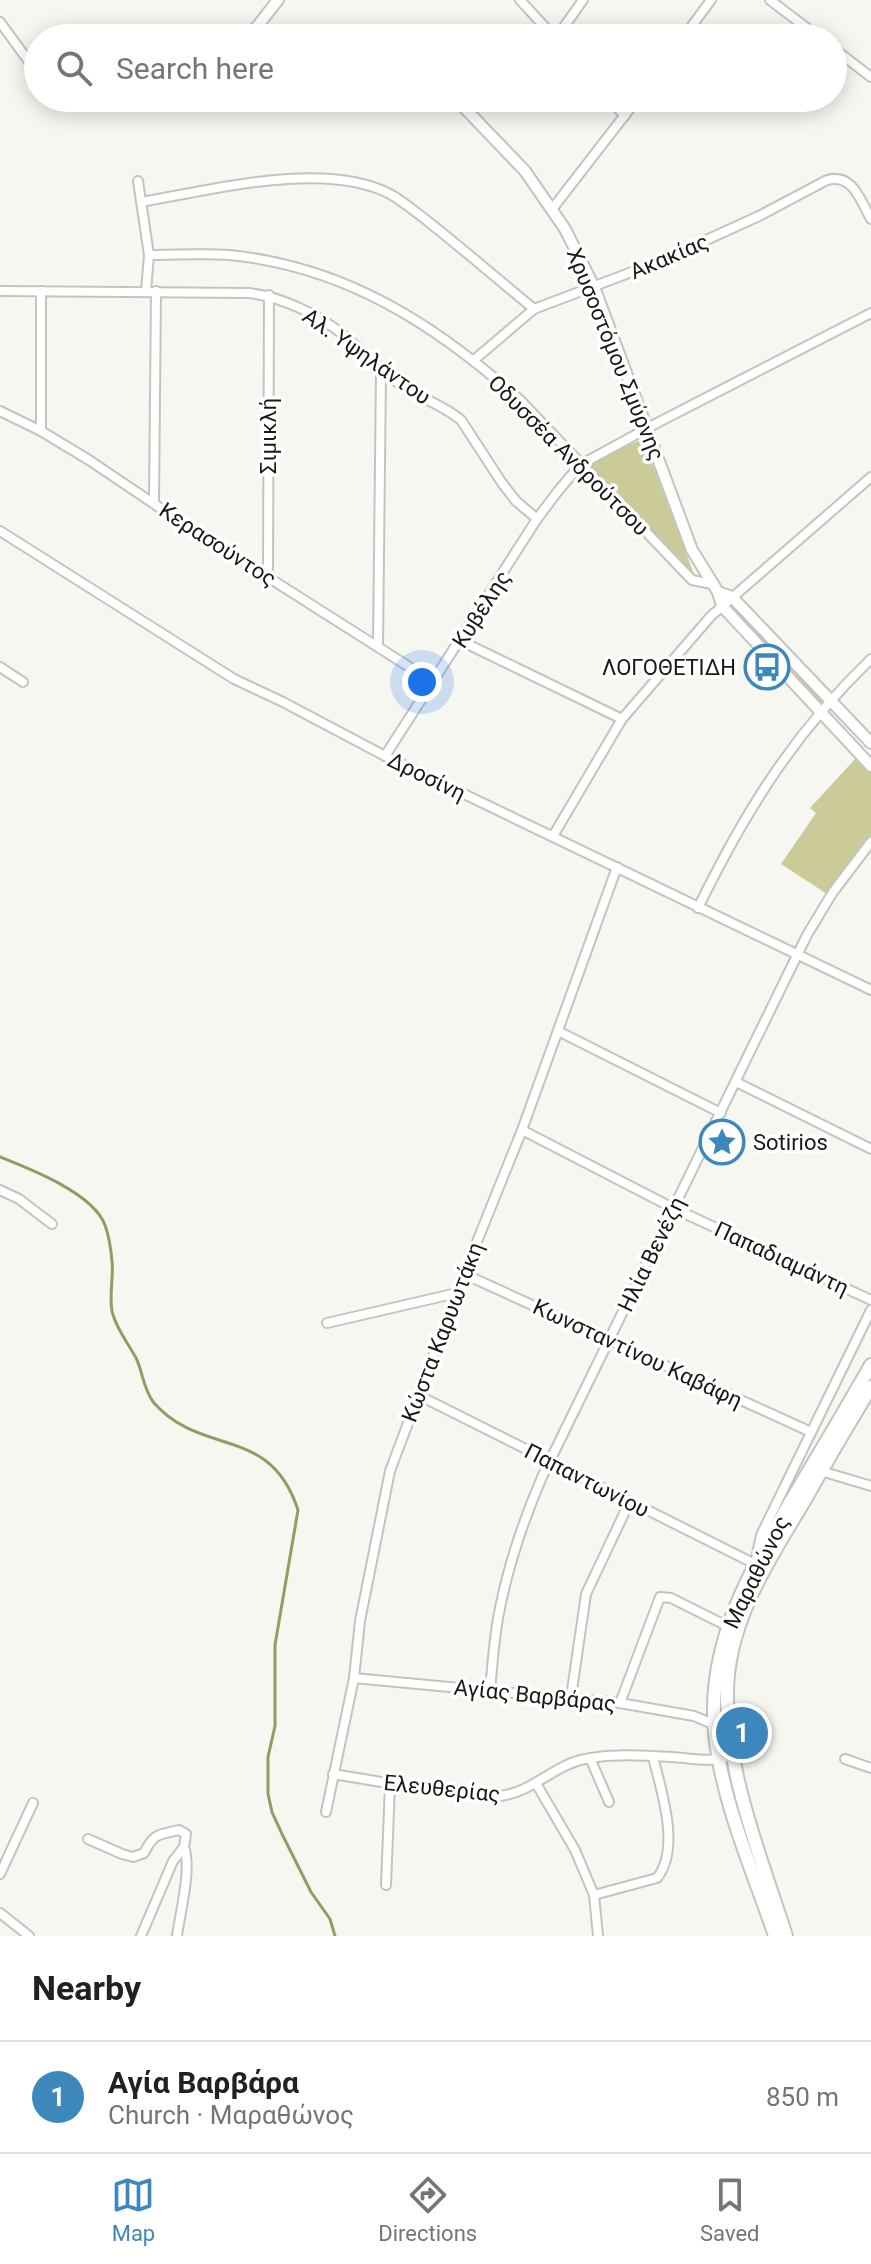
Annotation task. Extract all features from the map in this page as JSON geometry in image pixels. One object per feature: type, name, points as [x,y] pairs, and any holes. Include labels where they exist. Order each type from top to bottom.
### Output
[{"type":"main road","name":"Μαραθώνος","points":[[775,1936],[733,1813],[719,1761],[715,1725],[717,1677],[727,1626],[755,1564],[871,1365]]},
{"type":"main road","name":"Μαραθώνος","points":[[786,1936],[732,1755],[727,1691],[737,1629],[773,1553],[871,1387]]},
{"type":"street","points":[[259,24],[278,0]]},
{"type":"street","points":[[520,0],[542,24]]},
{"type":"street","points":[[565,24],[583,0]]},
{"type":"street","points":[[693,24],[711,0]]},
{"type":"street","points":[[770,0],[802,24]]},
{"type":"street","points":[[0,22],[24,55]]},
{"type":"street","points":[[847,59],[871,77]]},
{"type":"street","name":"Χρυσοστόμου Σμύρνης","points":[[469,112],[513,157],[553,208],[594,287],[692,550],[722,606],[871,766]]},
{"type":"street","points":[[621,112],[625,116]]},
{"type":"street","points":[[553,208],[628,112]]},
{"type":"street","name":"Ακακίας","points":[[474,360],[534,309],[658,262],[759,216],[827,180],[839,177],[849,181],[871,219]]},
{"type":"street","points":[[141,202],[286,179],[315,179],[373,188],[405,204],[534,309]]},
{"type":"street","points":[[138,181],[151,291],[154,502]]},
{"type":"street","name":"Οδυσσέα Ανδρούτσου","points":[[149,255],[231,255],[279,264],[336,281],[388,302],[430,327],[520,400],[692,580],[715,588]]},
{"type":"street","name":"Αλ. Υψηλάντου","points":[[0,291],[269,295],[289,303],[328,324],[381,371],[461,420],[502,483],[516,501],[537,519]]},
{"type":"street","points":[[41,291],[41,431]]},
{"type":"street","name":"Σιμικλή","points":[[268,576],[269,295]]},
{"type":"street","points":[[580,465],[615,444],[647,431],[871,313]]},
{"type":"street","points":[[378,646],[381,371]]},
{"type":"street","name":"Κερασούντος","points":[[0,411],[41,431],[433,682]]},
{"type":"street","name":"Κυβέλης","points":[[385,756],[537,519],[580,465]]},
{"type":"street","points":[[553,836],[622,719],[711,616],[871,477]]},
{"type":"street","name":"Δροσίνη","points":[[0,531],[209,665],[385,756],[871,990]]},
{"type":"street","points":[[715,588],[732,597],[871,743]]},
{"type":"street","points":[[461,641],[622,719]]},
{"type":"street","points":[[698,908],[746,814],[820,713],[871,659]]},
{"type":"street","points":[[0,667],[23,682]]},
{"type":"street","name":"Ηλία Βενέζη","points":[[490,1689],[496,1628],[504,1591],[524,1522],[550,1460],[798,954],[833,892],[871,842]]},
{"type":"street","name":"Κώστα Καρυωτάκη","points":[[326,1812],[354,1678],[360,1621],[390,1471],[522,1130],[617,867]]},
{"type":"street","points":[[558,1031],[721,1113]]},
{"type":"street","points":[[736,1082],[871,1149]]},
{"type":"street","name":"Παπαδιαμάντη","points":[[522,1130],[673,1208],[871,1300]]},
{"type":"street","points":[[0,1190],[19,1199],[52,1224]]},
{"type":"street","name":"Κωνσταντίνου Καβάφη","points":[[464,1274],[811,1432]]},
{"type":"street","points":[[327,1323],[457,1293]]},
{"type":"street","points":[[755,1564],[761,1535],[871,1310]]},
{"type":"street","name":"Παπαντωνίου","points":[[420,1396],[755,1564]]},
{"type":"street","points":[[821,1471],[871,1486]]},
{"type":"street","points":[[571,1697],[586,1594],[629,1503]]},
{"type":"street","points":[[620,1703],[660,1597],[671,1598],[727,1626]]},
{"type":"street","name":"Αγίας Βαρβάρας","points":[[354,1678],[620,1703],[694,1716],[715,1725]]},
{"type":"street","name":"Ελευθερίας","points":[[333,1774],[390,1785],[500,1796],[512,1795],[537,1785],[571,1764],[590,1758],[653,1757],[719,1761],[732,1755]]},
{"type":"street","points":[[594,1895],[657,1878],[664,1870],[668,1827],[653,1757]]},
{"type":"street","points":[[590,1758],[609,1802]]},
{"type":"street","points":[[845,1759],[871,1768]]},
{"type":"street","points":[[386,1885],[390,1785]]},
{"type":"street","points":[[537,1785],[575,1850],[594,1895],[598,1936]]},
{"type":"street","points":[[0,1874],[33,1803]]},
{"type":"street","points":[[88,1839],[133,1857],[144,1853],[155,1835],[179,1830],[186,1834],[186,1872],[177,1936]]},
{"type":"street","points":[[141,1936],[173,1861],[184,1847]]},
{"type":"street","points":[[0,1913],[29,1936]]},
{"type":"shaded area","points":[[643,439],[695,577],[587,463]]},
{"type":"shaded area","points":[[731,605],[825,700],[821,704],[728,609]]},
{"type":"shaded area","points":[[856,758],[871,773],[871,835],[827,894],[781,864],[816,813],[810,808]]},
{"type":"waterway","points":[[0,1157],[59,1184],[98,1213],[105,1225],[110,1248],[113,1315],[136,1358],[154,1403],[173,1420],[193,1431],[253,1453],[271,1465],[286,1483],[298,1510],[275,1645],[275,1726],[268,1757],[268,1794],[283,1836],[311,1892],[330,1919],[335,1936]]},
{"type":"place","name":"ΛΟΓΟΘΕΤΙΔΗ","points":[[767,667]]},
{"type":"place","name":"Sotirios","points":[[722,1142]]},
{"type":"place","name":"Αγία Βαρβάρα","points":[[742,1733]]}]
